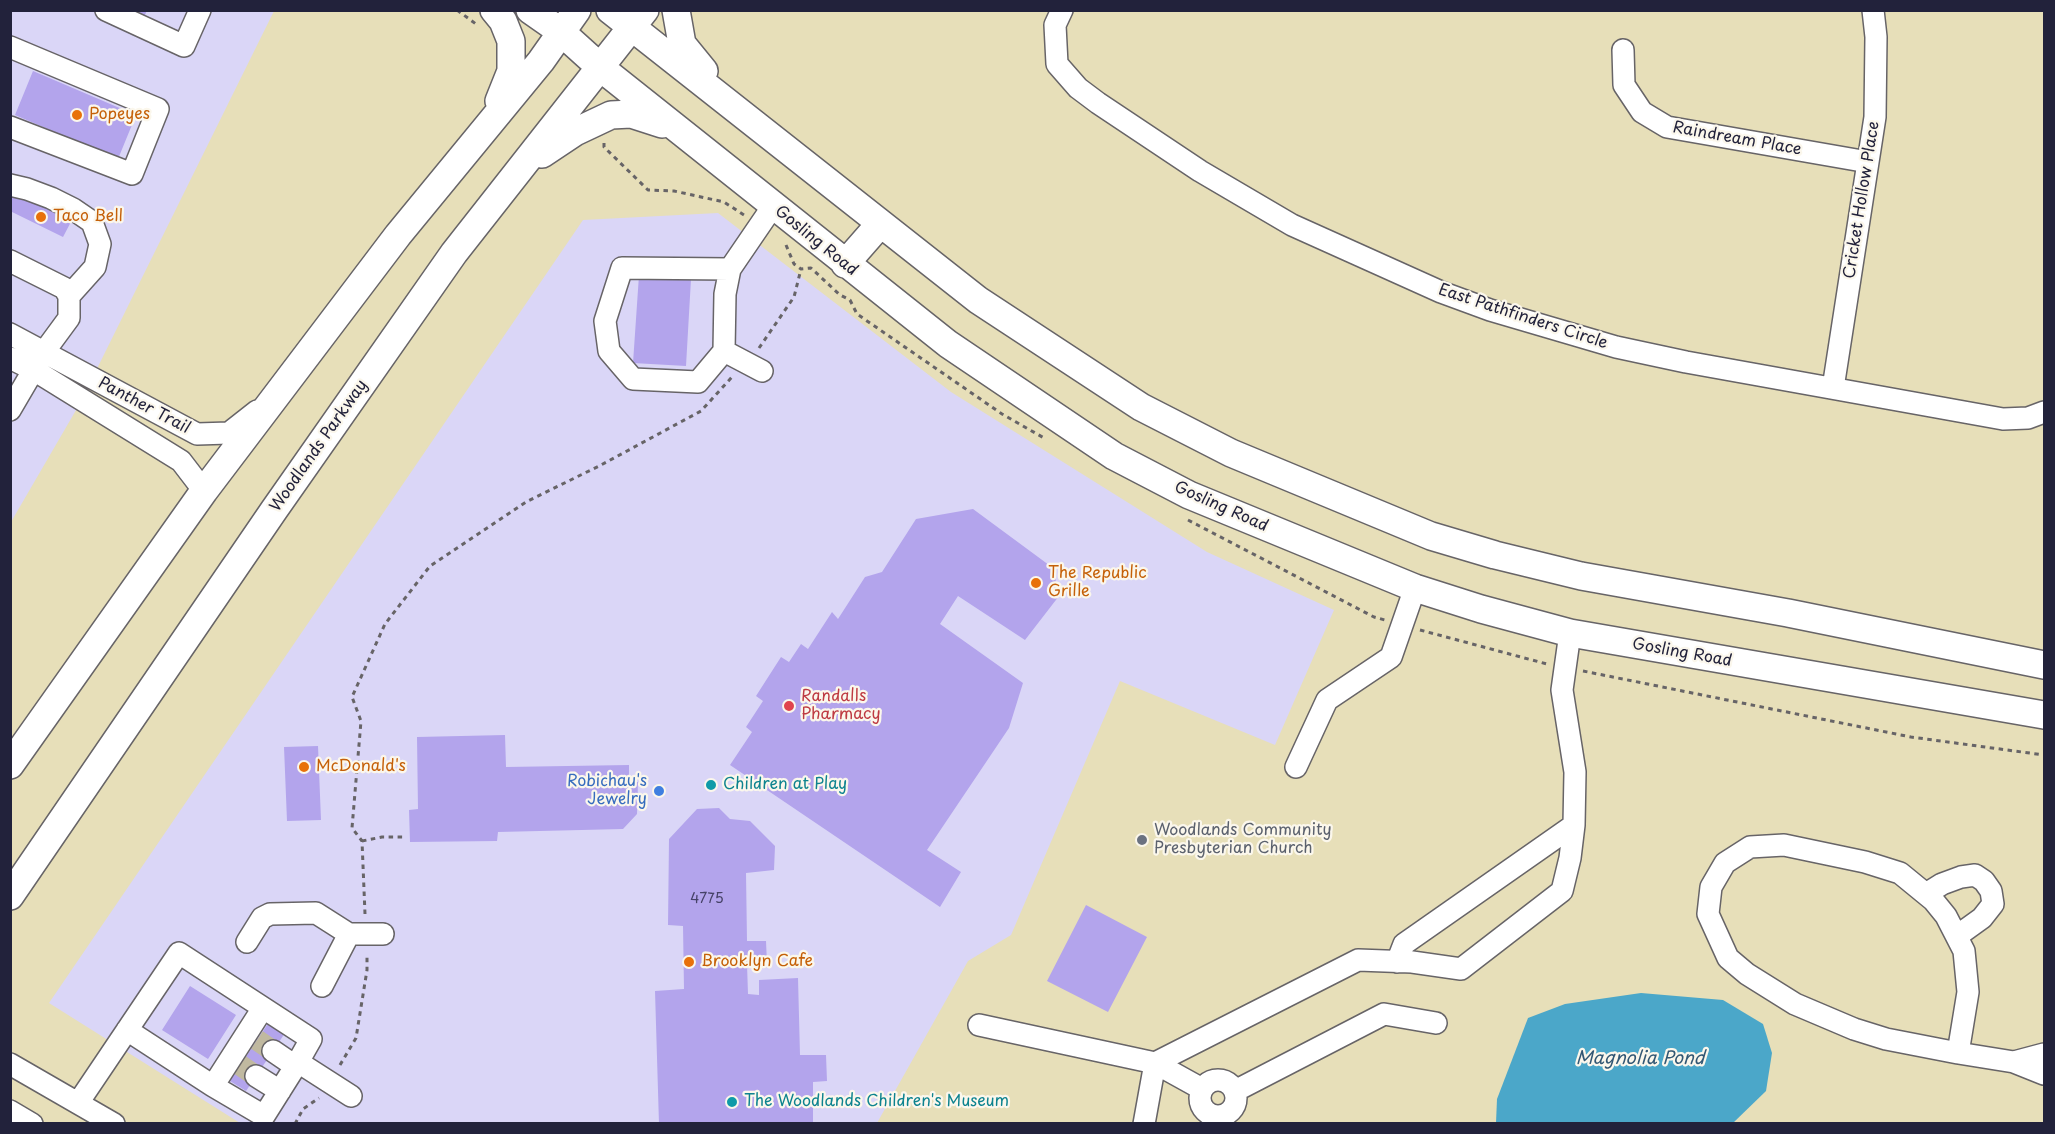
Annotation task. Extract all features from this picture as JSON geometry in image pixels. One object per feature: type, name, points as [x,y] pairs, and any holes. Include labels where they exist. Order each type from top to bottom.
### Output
[{"type":"main road","points":[[488,126],[511,71],[512,41],[503,21],[494,10]]},
{"type":"main road","name":"Gosling Road","points":[[530,10],[568,21],[601,68],[948,344],[1114,456],[1189,495],[1415,588],[1570,633],[2044,716]]},
{"type":"main road","points":[[610,10],[639,19],[738,111],[978,300],[1141,407],[1231,453],[1431,536],[1495,555],[1581,576],[1788,613],[2044,665]]},
{"type":"main road","points":[[675,10],[682,44],[738,111]]},
{"type":"main road","name":"Woodlands Parkway","points":[[10,896],[274,510],[448,262],[639,19]]},
{"type":"main road","points":[[10,765],[204,492],[276,396],[398,235],[541,61],[568,21]]},
{"type":"main road","points":[[519,170],[575,132],[611,115],[631,114],[657,122],[695,143]]},
{"type":"main road","points":[[845,264],[880,224]]},
{"type":"street","points":[[106,10],[184,46],[200,10]]},
{"type":"street","name":"East Pathfinders Circle","points":[[1062,10],[1055,25],[1058,64],[1078,88],[1098,103],[1191,165],[1282,219],[1335,246],[1441,292],[1490,310],[1616,347],[1686,362],[2003,419],[2028,418],[2044,412]]},
{"type":"street","name":"Cricket Hollow Place","points":[[1833,388],[1875,117],[1877,77],[1873,10]]},
{"type":"street","points":[[10,47],[158,109],[132,174],[10,127]]},
{"type":"street","name":"Raindream Place","points":[[1623,50],[1624,85],[1642,112],[1666,127],[1868,162]]},
{"type":"street","points":[[10,185],[51,198],[92,222],[100,244],[95,267],[69,296]]},
{"type":"street","points":[[730,269],[622,268],[605,321],[609,351],[633,379],[698,382],[724,351],[725,294],[730,269],[774,206]]},
{"type":"street","points":[[10,261],[64,288],[69,296],[69,318],[39,361],[10,410]]},
{"type":"street","name":"Panther Trail","points":[[10,334],[39,361],[181,461],[204,492]]},
{"type":"street","points":[[724,351],[753,367]]},
{"type":"street","name":"Panther Trail","points":[[10,358],[39,361],[196,434],[229,433],[276,396]]},
{"type":"street","points":[[1296,767],[1327,700],[1391,657],[1415,588]]},
{"type":"street","points":[[1155,1063],[1358,960],[1461,969],[1562,891],[1574,825],[1575,772],[1562,690],[1570,633]]},
{"type":"street","points":[[1397,962],[1404,944],[1574,825]]},
{"type":"street","points":[[1958,1053],[1968,992],[1964,951],[1946,916],[1926,894],[1900,873],[1865,862],[1784,845],[1750,847],[1725,863],[1712,887],[1708,914],[1728,958],[1747,974],[1795,1004],[1854,1029],[1886,1039],[1958,1053],[2014,1062],[2044,1074]]},
{"type":"street","points":[[1926,894],[1961,877],[1975,875],[1984,881],[1991,891],[1993,904],[1982,918],[1957,936]]},
{"type":"street","points":[[247,942],[262,918],[270,914],[316,913],[366,934],[322,986]]},
{"type":"street","points":[[78,1103],[127,1030],[179,953],[311,1039],[264,1116],[127,1030]]},
{"type":"street","points":[[213,1086],[242,1067],[259,1042],[263,1008]]},
{"type":"street","points":[[1235,1091],[1384,1014],[1436,1023]]},
{"type":"street","points":[[980,1025],[1155,1063],[1202,1089]]},
{"type":"street","points":[[259,1042],[351,1096]]},
{"type":"street","points":[[2014,1062],[2044,1054]]},
{"type":"street","points":[[1144,1124],[1155,1063]]},
{"type":"street","points":[[10,1064],[114,1124]]},
{"type":"street","points":[[242,1067],[280,1091]]},
{"type":"street","points":[[1211,1081],[1228,1082],[1235,1091],[1236,1103],[1228,1113],[1217,1116],[1202,1106],[1200,1094],[1211,1081]]},
{"type":"street","points":[[10,1111],[32,1124]]},
{"type":"path","points":[[295,1124],[303,1109],[320,1097],[356,1038],[367,970],[362,841],[352,828],[361,721],[352,697],[385,624],[430,566],[526,502],[701,411],[753,367],[758,348],[794,297],[801,269]]},
{"type":"path","points":[[362,841],[382,837],[405,837]]},
{"type":"shaded area","points":[[11,11],[274,11],[79,405],[11,522]]},
{"type":"shaded area","points":[[718,213],[951,392],[1207,552],[1334,610],[1275,745],[1120,681],[1011,935],[968,961],[877,1123],[240,1123],[49,1003],[583,220]]},
{"type":"water","name":"Magnolia Pond","points":[[1641,993],[1723,1000],[1763,1024],[1772,1053],[1766,1091],[1733,1123],[1496,1123],[1497,1099],[1528,1018],[1565,1004]]},
{"type":"building","points":[[122,10],[147,10],[143,20]]},
{"type":"building","points":[[33,71],[136,115],[118,159],[15,115]]},
{"type":"building","points":[[13,188],[73,218],[63,237],[10,211],[10,193]]},
{"type":"building","points":[[639,275],[691,279],[686,366],[633,363]]},
{"type":"building","points":[[973,509],[1053,568],[1059,596],[1025,640],[958,596],[940,624],[1023,683],[1009,728],[927,850],[961,872],[940,907],[730,765],[752,732],[746,727],[763,701],[756,696],[781,657],[789,662],[801,644],[808,649],[832,612],[838,619],[865,577],[882,572],[916,519]]},
{"type":"building","points":[[505,735],[506,767],[629,765],[629,782],[638,782],[637,814],[623,829],[498,832],[497,841],[410,842],[409,810],[418,809],[417,737]]},
{"type":"building","points":[[318,746],[321,820],[287,821],[284,747]]},
{"type":"building","points":[[719,808],[730,819],[750,821],[775,846],[774,870],[746,873],[747,941],[766,941],[767,964],[747,964],[748,994],[759,995],[759,980],[798,978],[800,1055],[826,1055],[827,1081],[813,1082],[813,1124],[659,1124],[655,991],[684,989],[683,926],[668,925],[669,839],[697,809]]},
{"type":"building","points":[[1086,905],[1147,937],[1108,1012],[1047,981]]},
{"type":"building","points":[[190,986],[236,1015],[208,1059],[162,1030]]},
{"type":"building","points":[[269,1022],[285,1033],[246,1091],[230,1081]]},
{"type":"tunnel","points":[[257,1040],[273,1051]]},
{"type":"tunnel","points":[[240,1065],[256,1076]]},
{"type":"place","name":"Popeyes","points":[[77,115]]},
{"type":"place","name":"Taco Bell","points":[[41,217]]},
{"type":"place","name":"The Republic Grille","points":[[1036,583]]},
{"type":"place","name":"Randalls Pharmacy","points":[[789,706]]},
{"type":"place","name":"McDonald's","points":[[304,767]]},
{"type":"place","name":"Children at Play","points":[[711,785]]},
{"type":"place","name":"Robichau's Jewelry","points":[[659,791]]},
{"type":"place","name":"Woodlands Community Presbyterian Church","points":[[1142,840]]},
{"type":"place","name":"Brooklyn Cafe","points":[[689,962]]},
{"type":"place","name":"The Woodlands Children's Museum","points":[[732,1102]]}]
